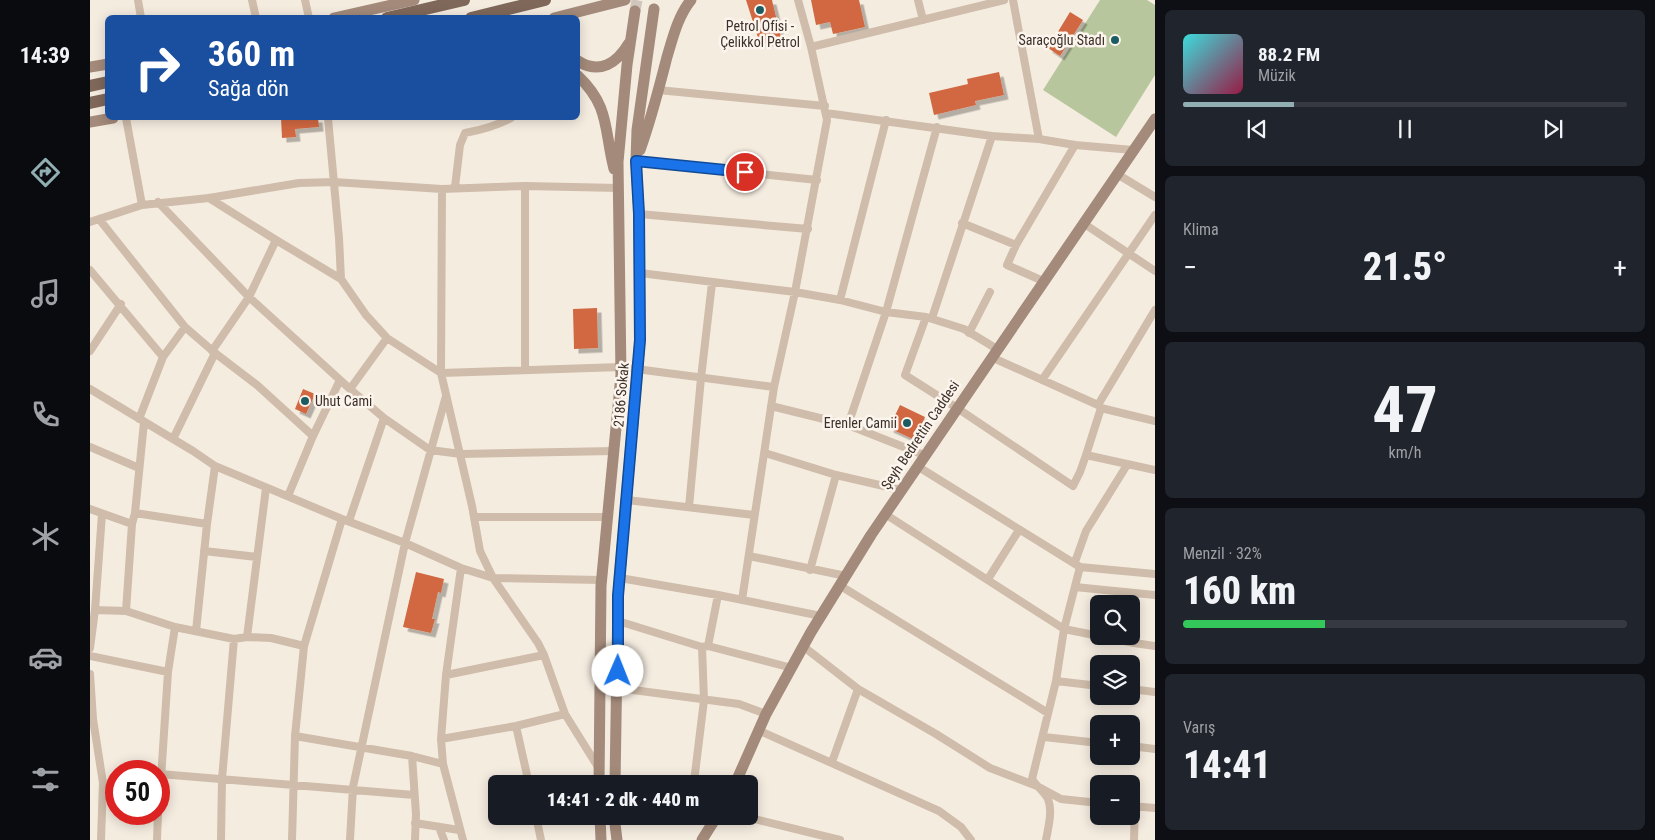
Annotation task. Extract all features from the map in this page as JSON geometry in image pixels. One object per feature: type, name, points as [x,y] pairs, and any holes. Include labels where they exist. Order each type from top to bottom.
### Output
[{"type":"main road","points":[[347,15],[411,0]]},
{"type":"main road","points":[[400,15],[464,0]]},
{"type":"main road","points":[[483,15],[545,0]]},
{"type":"main road","points":[[569,15],[625,0]]},
{"type":"main road","points":[[636,161],[648,128],[675,31],[690,0]]},
{"type":"main road","name":"2186 Sokak","points":[[615,775],[618,596],[638,368],[640,273],[636,161],[641,99],[654,9]]},
{"type":"main road","name":"2186 Sokak","points":[[598,775],[602,580],[621,367],[618,162],[626,65],[635,11]]},
{"type":"main road","points":[[580,62],[585,66],[593,67],[609,65],[624,52],[631,39]]},
{"type":"main road","points":[[90,67],[105,64]]},
{"type":"main road","points":[[580,78],[594,94],[601,106],[619,188]]},
{"type":"main road","points":[[90,86],[105,83]]},
{"type":"main road","points":[[90,103],[105,100]]},
{"type":"main road","points":[[90,122],[105,119]]},
{"type":"main road","name":"Şeyh Bedrettin Caddesi","points":[[739,775],[766,714],[842,581],[924,455],[1155,119]]},
{"type":"main road","points":[[600,825],[601,840]]},
{"type":"main road","points":[[615,825],[617,840]]},
{"type":"main road","points":[[702,840],[712,825]]},
{"type":"street","points":[[138,0],[140,15]]},
{"type":"street","points":[[252,0],[255,15]]},
{"type":"street","points":[[305,0],[308,15]]},
{"type":"street","points":[[742,600],[774,388],[808,229],[827,120],[812,47],[798,0]]},
{"type":"street","points":[[918,0],[923,20]]},
{"type":"street","points":[[812,47],[923,20],[975,3],[1004,0]]},
{"type":"street","points":[[1013,0],[1039,139]]},
{"type":"street","points":[[658,90],[826,109],[992,136],[1039,139],[1075,145],[1133,150]]},
{"type":"street","points":[[126,120],[142,205]]},
{"type":"street","points":[[328,120],[341,279]]},
{"type":"street","points":[[455,187],[460,146],[465,133],[479,131],[507,120]]},
{"type":"street","points":[[840,300],[886,120]]},
{"type":"street","points":[[848,425],[886,312],[938,127]]},
{"type":"street","points":[[992,136],[929,317],[905,375],[1073,486],[1086,455],[1100,407],[1155,310]]},
{"type":"street","points":[[1043,281],[1007,265],[1016,246],[1075,145]]},
{"type":"street","points":[[636,161],[817,180]]},
{"type":"street","points":[[1117,174],[1155,197]]},
{"type":"street","points":[[90,222],[142,205],[158,202],[209,198],[299,184],[334,182],[442,188],[525,186],[619,188]]},
{"type":"street","points":[[525,186],[525,369]]},
{"type":"street","points":[[442,188],[441,372],[461,454],[480,551],[494,578],[538,643],[565,714],[598,767]]},
{"type":"street","points":[[209,198],[341,279],[366,315],[387,338],[441,372],[621,367],[774,388]]},
{"type":"street","points":[[158,202],[249,297],[340,380],[384,418],[430,450],[461,454],[614,451]]},
{"type":"street","points":[[639,214],[808,229]]},
{"type":"street","points":[[1042,380],[1155,214]]},
{"type":"street","points":[[99,219],[185,327],[214,352],[257,384],[313,436]]},
{"type":"street","points":[[962,223],[1016,246]]},
{"type":"street","points":[[1083,223],[1155,271]]},
{"type":"street","points":[[173,439],[214,352],[249,297],[276,240]]},
{"type":"street","points":[[90,270],[163,356]]},
{"type":"street","points":[[640,273],[795,292],[840,300],[886,312],[929,317],[969,333],[994,354],[1042,380],[1100,407],[1155,421]]},
{"type":"street","points":[[690,508],[701,378],[712,283]]},
{"type":"street","points":[[969,333],[990,292]]},
{"type":"street","points":[[90,351],[120,304]]},
{"type":"street","points":[[126,611],[142,420],[163,356],[185,327]]},
{"type":"street","points":[[350,389],[387,338]]},
{"type":"street","points":[[288,496],[313,436],[340,380]]},
{"type":"street","points":[[90,390],[216,466],[266,488],[405,543],[461,568],[494,578],[602,580]]},
{"type":"street","points":[[350,840],[353,790],[405,543],[446,396]]},
{"type":"street","points":[[771,406],[848,425],[924,455]]},
{"type":"street","points":[[292,840],[295,736],[304,646],[346,520],[384,418]]},
{"type":"street","points":[[90,447],[139,468]]},
{"type":"street","points":[[765,453],[836,475],[901,490]]},
{"type":"street","points":[[1086,455],[1155,470]]},
{"type":"street","points":[[1046,840],[1050,817],[1049,804],[1047,798],[1032,779],[1044,737],[1056,681],[1064,629],[1075,587],[1086,531],[1127,464]]},
{"type":"street","points":[[196,631],[207,524],[216,466]]},
{"type":"street","points":[[917,466],[1078,565],[1155,574]]},
{"type":"street","points":[[810,570],[836,475]]},
{"type":"street","points":[[247,637],[266,488]]},
{"type":"street","points":[[627,500],[754,515]]},
{"type":"street","points":[[90,509],[132,524]]},
{"type":"street","points":[[90,648],[95,610],[94,560],[102,514]]},
{"type":"street","points":[[135,514],[207,524]]},
{"type":"street","points":[[885,514],[1064,629],[1090,634]]},
{"type":"street","points":[[474,517],[608,517]]},
{"type":"street","points":[[988,579],[1019,530]]},
{"type":"street","points":[[204,551],[257,557]]},
{"type":"street","points":[[749,556],[810,570],[842,581],[1048,713]]},
{"type":"street","points":[[461,568],[446,675],[441,739],[443,764],[463,840]]},
{"type":"street","points":[[620,578],[718,595],[821,616]]},
{"type":"street","points":[[1075,587],[1155,595]]},
{"type":"street","points":[[698,775],[704,700],[705,646],[718,595]]},
{"type":"street","points":[[95,610],[126,611],[175,627],[234,639],[247,637],[271,638],[304,646]]},
{"type":"street","points":[[618,620],[705,646],[792,668]]},
{"type":"street","points":[[161,760],[168,672],[175,627]]},
{"type":"street","points":[[221,840],[222,779],[234,639]]},
{"type":"street","points":[[1140,644],[1155,646]]},
{"type":"street","points":[[804,647],[858,689],[990,768],[1037,786],[1061,799],[1090,802]]},
{"type":"street","points":[[446,675],[544,655]]},
{"type":"street","points":[[90,656],[168,672]]},
{"type":"street","points":[[90,674],[91,719],[103,783],[101,840]]},
{"type":"street","points":[[1056,681],[1090,685]]},
{"type":"street","points":[[618,688],[739,704],[766,714]]},
{"type":"street","points":[[832,762],[858,689]]},
{"type":"street","points":[[1140,690],[1155,692]]},
{"type":"street","points":[[441,739],[516,726],[565,714]]},
{"type":"street","points":[[516,726],[527,775]]},
{"type":"street","points":[[760,731],[939,811],[961,827],[971,840]]},
{"type":"street","points":[[295,736],[412,756],[443,764]]},
{"type":"street","points":[[1044,737],[1090,742]]},
{"type":"street","points":[[1140,747],[1155,749]]},
{"type":"street","points":[[412,756],[416,840]]},
{"type":"street","points":[[170,775],[414,795]]},
{"type":"street","points":[[1140,807],[1155,808]]},
{"type":"street","points":[[758,820],[840,840]]},
{"type":"street","points":[[415,823],[459,830]]},
{"type":"street","points":[[157,840],[158,825]]},
{"type":"street","points":[[538,825],[541,840]]},
{"type":"street","points":[[1134,825],[1134,840]]},
{"type":"street","points":[[439,827],[444,840]]},
{"type":"green space","name":"Saraçoğlu Stadı","points":[[1100,0],[1147,0],[1155,5],[1155,75],[1116,137],[1043,90]]},
{"type":"building","points":[[746,0],[772,0],[781,38],[760,44]]},
{"type":"building","points":[[811,0],[859,0],[865,27],[833,34],[830,22],[816,25]]},
{"type":"building","points":[[1070,12],[1083,20],[1060,56],[1048,48]]},
{"type":"building","points":[[999,72],[1004,95],[975,101],[976,105],[934,115],[929,93],[968,84],[967,79]]},
{"type":"building","points":[[281,120],[318,120],[319,127],[295,129],[296,137],[282,138]]},
{"type":"building","points":[[597,308],[598,348],[574,349],[573,309]]},
{"type":"building","name":"Uhut Cami","points":[[303,389],[315,394],[306,414],[295,409]]},
{"type":"building","name":"Erenler Camii","points":[[900,405],[925,417],[915,440],[889,428]]},
{"type":"building","points":[[416,572],[444,579],[441,593],[438,592],[432,619],[435,619],[431,633],[403,627]]},
{"type":"tunnel","points":[[635,11],[637,0]]},
{"type":"place","name":"Petrol Ofisi - Çelikkol Petrol","points":[[760,10]]},
{"type":"place","name":"Saraçoğlu Stadı","points":[[1115,40]]},
{"type":"place","name":"Uhut Cami","points":[[305,401]]},
{"type":"place","name":"Erenler Camii","points":[[907,423]]},
{"type":"route","points":[[618,671],[618,596],[640,340],[639,214],[636,161],[745,172]]}]
